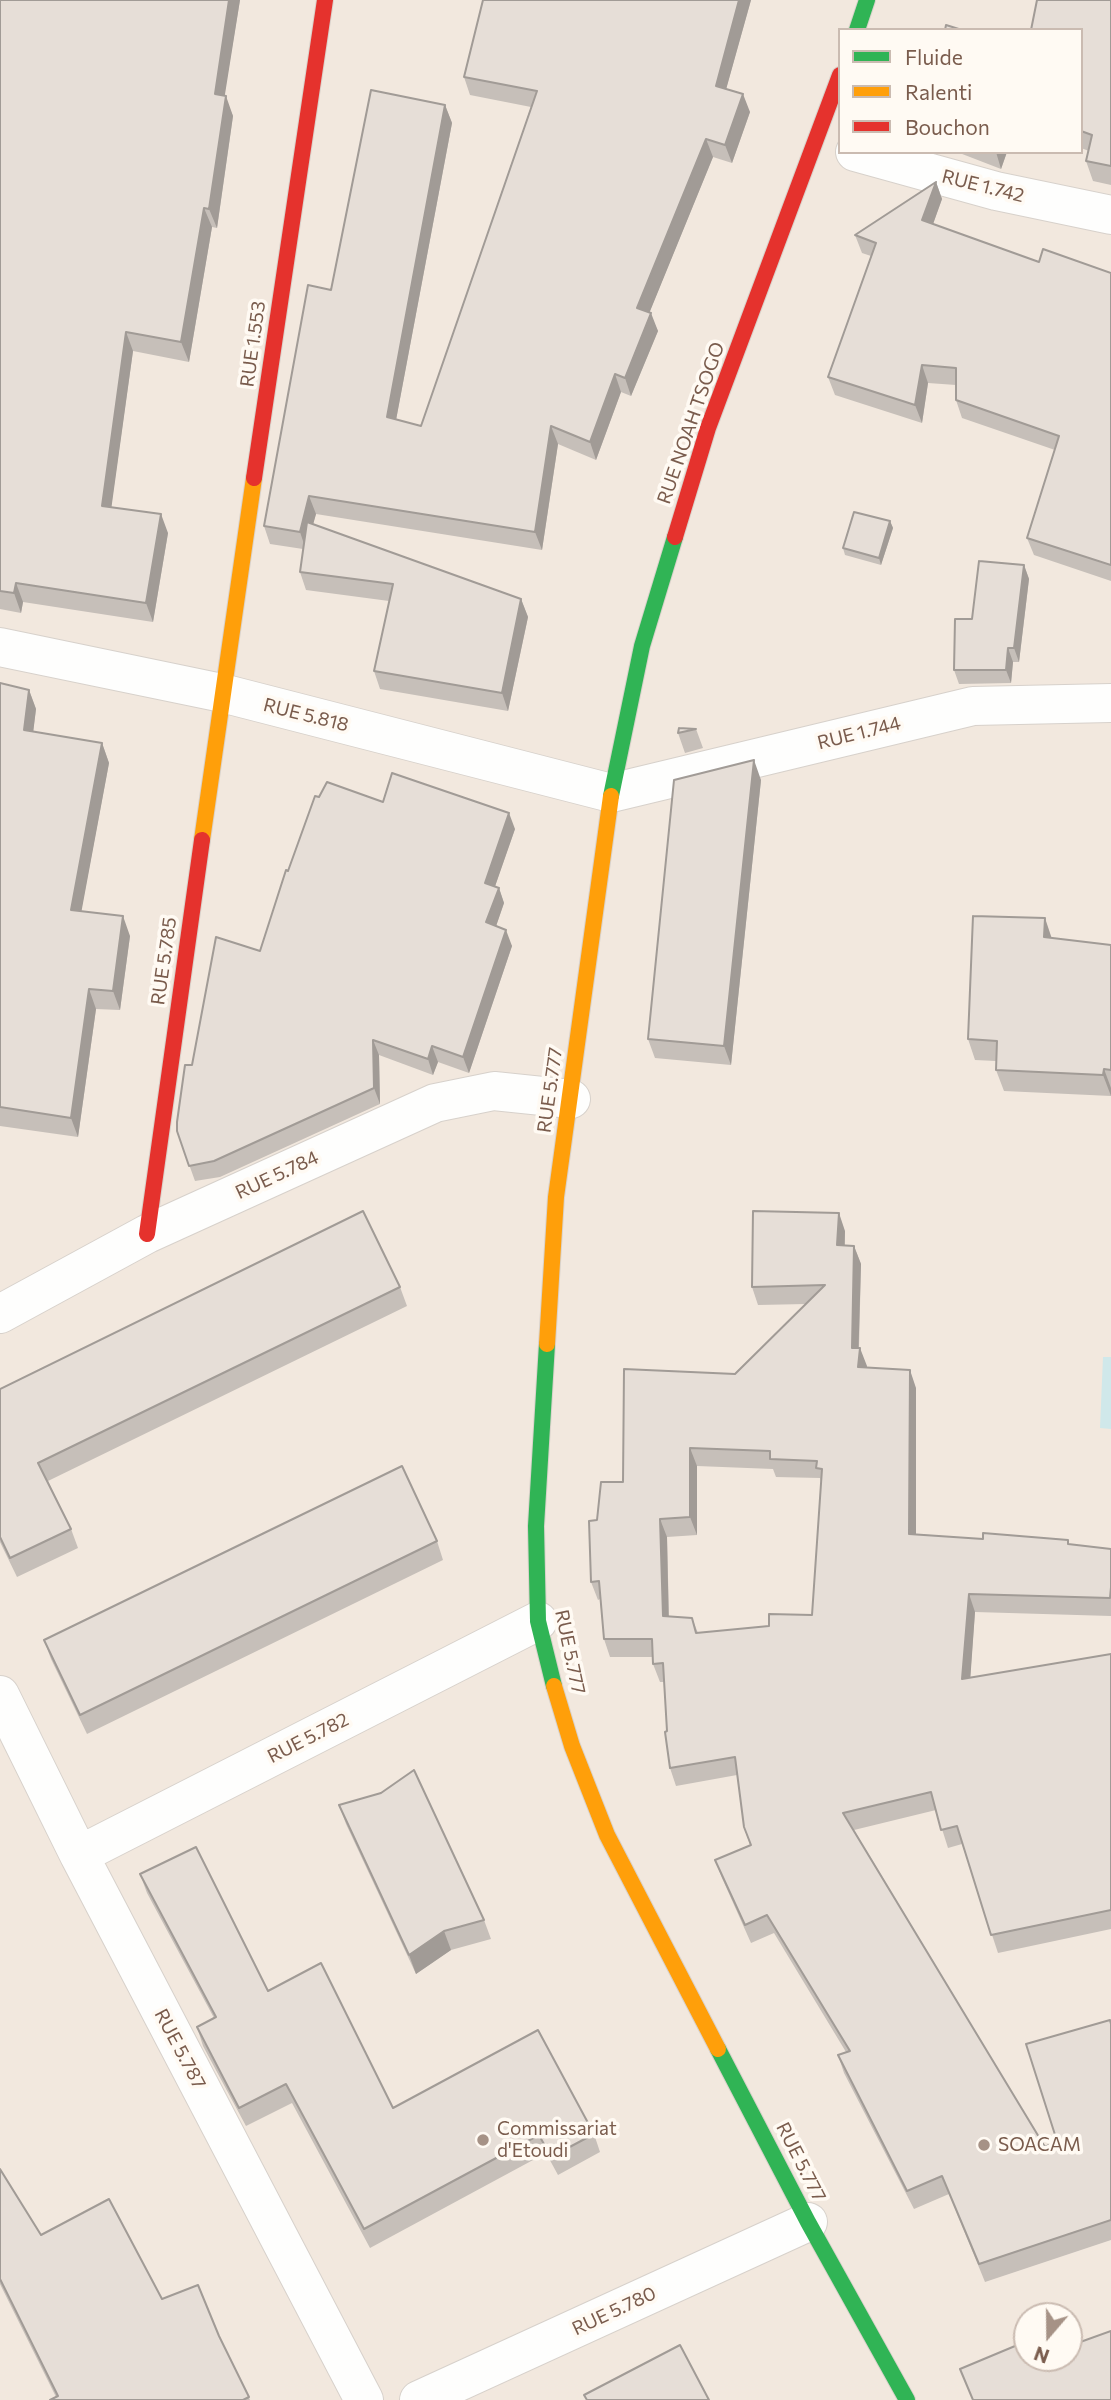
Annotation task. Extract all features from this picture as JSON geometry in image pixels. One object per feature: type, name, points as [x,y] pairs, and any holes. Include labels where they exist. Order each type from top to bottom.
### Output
[{"type":"main road","name":"RUE 1.553","points":[[222,694],[325,0]]},
{"type":"main road","points":[[858,28],[867,0]]},
{"type":"main road","name":"RUE NOAH TSOGO","points":[[611,793],[642,646],[704,440],[828,144],[838,86]]},
{"type":"main road","name":"RUE 5.785","points":[[147,1234],[222,694]]},
{"type":"main road","name":"RUE 5.777","points":[[611,793],[556,1197],[536,1526],[538,1621],[572,1746],[607,1835],[808,2222],[907,2400]]},
{"type":"street","name":"RUE 1.742","points":[[862,154],[996,191],[1111,215]]},
{"type":"street","name":"RUE 5.818","points":[[0,647],[222,694],[611,793]]},
{"type":"street","name":"RUE 1.744","points":[[611,793],[973,706],[1111,703]]},
{"type":"street","name":"RUE 5.784","points":[[0,1314],[147,1234],[435,1103],[494,1091],[571,1099]]},
{"type":"street","name":"RUE 5.782","points":[[79,1855],[538,1621]]},
{"type":"street","name":"RUE 5.787","points":[[0,1695],[79,1855],[364,2400]]},
{"type":"street","name":"RUE 5.780","points":[[419,2400],[808,2222]]},
{"type":"shaded area","points":[[0,0],[1111,0],[1111,2400],[0,2400]]},
{"type":"water","points":[[1103,1357],[1111,1357],[1111,1429],[1100,1428]]},
{"type":"building","points":[[0,0],[229,0],[215,94],[226,96],[209,209],[204,208],[181,342],[126,332],[102,506],[161,514],[146,603],[16,583],[14,593],[0,591]]},
{"type":"building","points":[[483,0],[739,0],[716,86],[743,94],[725,145],[706,139],[637,308],[651,313],[625,378],[615,374],[590,442],[551,426],[535,532],[309,496],[300,532],[264,526],[308,285],[331,290],[371,90],[445,105],[387,417],[421,426],[537,91],[464,77]]},
{"type":"building","points":[[1037,0],[1111,0],[1111,166],[1086,161],[1092,135],[1083,132],[1083,28],[1031,28]]},
{"type":"building","points":[[936,182],[922,220],[1039,262],[1043,249],[1111,273],[1111,565],[1027,538],[1059,436],[956,400],[956,368],[922,365],[915,405],[828,377],[876,243],[855,235]]},
{"type":"building","points":[[854,512],[890,521],[879,558],[843,548]]},
{"type":"building","points":[[307,522],[521,599],[502,693],[374,671],[393,584],[300,572]]},
{"type":"building","points":[[979,561],[1024,565],[1014,648],[1008,648],[1006,670],[954,670],[955,619],[972,619]]},
{"type":"building","points":[[0,683],[29,690],[24,730],[102,743],[71,910],[123,916],[113,991],[89,989],[71,1118],[0,1107]]},
{"type":"building","points":[[679,728],[696,729],[678,733]]},
{"type":"building","points":[[754,760],[724,1046],[648,1039],[674,780]]},
{"type":"building","points":[[392,773],[509,813],[485,883],[499,888],[486,922],[506,930],[463,1057],[432,1046],[428,1059],[373,1040],[374,1088],[214,1161],[189,1166],[177,1131],[177,1122],[185,1065],[192,1065],[216,937],[260,951],[286,870],[288,871],[315,796],[319,797],[327,782],[383,802]]},
{"type":"building","points":[[973,916],[1045,918],[1044,937],[1111,945],[1111,1070],[1104,1069],[1103,1075],[996,1070],[997,1041],[968,1039]]},
{"type":"building","points":[[363,1211],[400,1287],[38,1463],[71,1529],[10,1558],[0,1537],[0,1389]]},
{"type":"building","points":[[753,1211],[839,1213],[837,1245],[854,1246],[852,1348],[860,1348],[858,1367],[910,1370],[909,1534],[983,1539],[983,1533],[1068,1540],[1068,1544],[1111,1549],[1110,1598],[969,1594],[962,1679],[1111,1654],[1111,1910],[991,1935],[957,1826],[941,1830],[931,1792],[843,1813],[1045,2147],[1057,2141],[1026,2044],[1110,2020],[1111,2220],[979,2264],[942,2176],[907,2191],[838,2055],[850,2051],[767,1915],[745,1925],[715,1860],[751,1845],[744,1827],[735,1757],[670,1768],[665,1732],[663,1663],[653,1664],[652,1639],[604,1639],[599,1581],[591,1582],[589,1521],[597,1520],[601,1482],[623,1482],[624,1369],[735,1374],[825,1285],[752,1287]],"holes":[[[690,1448],[770,1451],[770,1459],[817,1461],[816,1468],[822,1469],[812,1615],[769,1614],[769,1626],[696,1633],[692,1618],[663,1616],[660,1519],[690,1517]]]},
{"type":"building","points":[[402,1466],[437,1541],[80,1715],[44,1640]]},
{"type":"building","points":[[414,1770],[484,1920],[444,1931],[409,1955],[339,1805],[381,1793]]},
{"type":"building","points":[[196,1847],[268,1991],[321,1963],[393,2108],[538,2030],[594,2134],[551,2157],[539,2135],[364,2229],[286,2084],[239,2108],[197,2027],[216,2017],[140,1874]]},
{"type":"building","points":[[0,2169],[41,2235],[109,2199],[162,2299],[198,2285],[249,2397],[243,2400],[50,2400],[58,2396],[0,2279]]},
{"type":"building","points":[[1111,2331],[1111,2400],[973,2400],[960,2369],[1013,2347],[1013,2372],[1083,2372],[1083,2341]]},
{"type":"building","points":[[680,2345],[709,2400],[587,2400],[584,2395]]},
{"type":"traffic: fast","points":[[858,28],[867,0]]},
{"type":"traffic: fast","points":[[611,796],[642,646],[675,537]]},
{"type":"traffic: fast","points":[[547,1344],[536,1526],[538,1621],[554,1686]]},
{"type":"traffic: fast","points":[[718,2049],[808,2222],[907,2400]]},
{"type":"traffic: slow","points":[[202,840],[254,478]]},
{"type":"traffic: slow","points":[[547,1344],[556,1197],[611,796]]},
{"type":"traffic: slow","points":[[554,1686],[572,1746],[607,1835],[718,2049]]},
{"type":"traffic: jam","points":[[254,478],[325,0]]},
{"type":"traffic: jam","points":[[675,537],[708,428],[838,80]]},
{"type":"traffic: jam","points":[[147,1234],[202,840]]},
{"type":"place","name":"Commissariat d'Etoudi","points":[[483,2140]]},
{"type":"place","name":"SOACAM","points":[[984,2145]]}]
